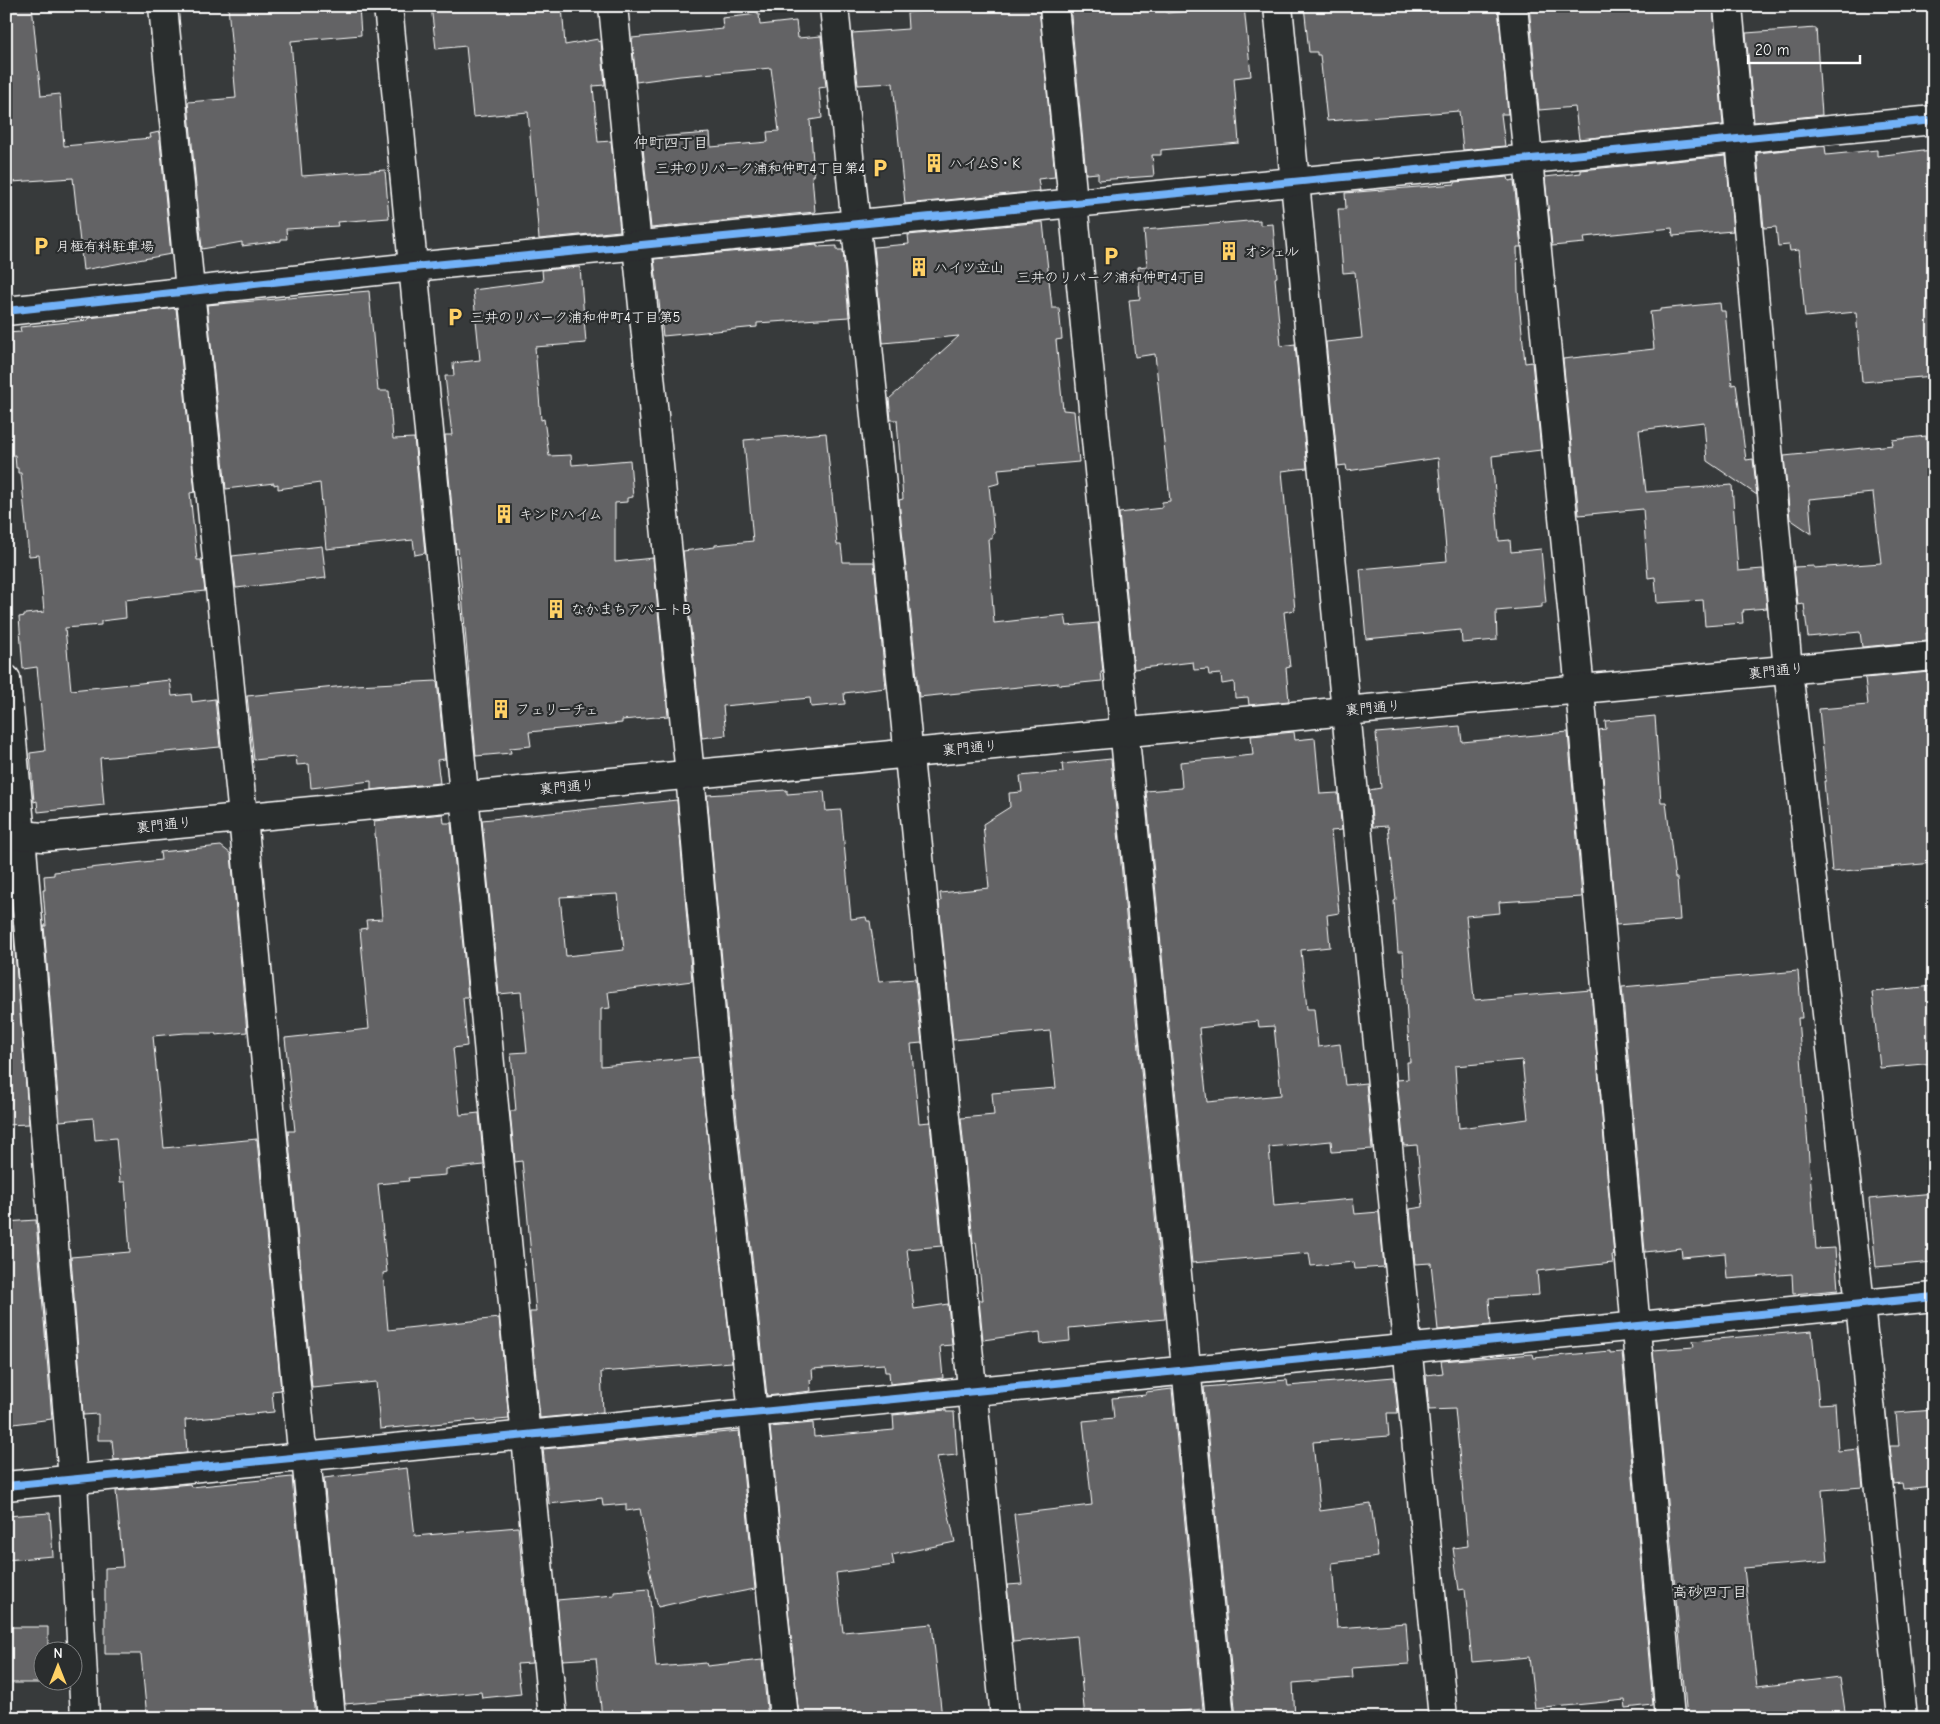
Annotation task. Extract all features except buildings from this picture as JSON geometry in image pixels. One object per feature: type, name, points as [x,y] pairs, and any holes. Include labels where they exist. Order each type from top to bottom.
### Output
[{"type":"street","points":[[163,6],[243,817],[301,1440],[306,1457],[331,1718]]},
{"type":"street","points":[[388,6],[553,1718]]},
{"type":"street","points":[[613,6],[690,775],[718,1094],[754,1413],[784,1718]]},
{"type":"street","points":[[834,6],[1005,1718]]},
{"type":"street","points":[[1054,6],[1220,1718]]},
{"type":"street","points":[[1278,6],[1443,1718]]},
{"type":"street","points":[[1513,6],[1580,690],[1670,1718]]},
{"type":"street","points":[[1728,6],[1788,670],[1860,1304],[1902,1718]]},
{"type":"street","points":[[6,311],[413,267],[1934,120]]},
{"type":"street","name":"裏門通り","points":[[14,836],[43,837],[1934,656]]},
{"type":"street","points":[[6,679],[14,836],[73,1480],[86,1718]]},
{"type":"street","points":[[6,1486],[1934,1297]]},
{"type":"cycle path","points":[[6,311],[413,267],[1934,120]]},
{"type":"cycle path","points":[[6,1486],[1934,1297]]},
{"type":"place","name":"ハイムS・K","points":[[934,163]]},
{"type":"place","name":"三井のリパーク浦和仲町4丁目第4","points":[[880,168]]},
{"type":"place","name":"月極有料駐車場","points":[[41,246]]},
{"type":"place","name":"オシェル","points":[[1229,251]]},
{"type":"place","name":"三井のリパーク浦和仲町4丁目","points":[[1111,256]]},
{"type":"place","name":"ハイツ立山","points":[[919,267]]},
{"type":"place","name":"三井のリパーク浦和仲町4丁目第5","points":[[455,317]]},
{"type":"place","name":"キンドハイム","points":[[504,514]]},
{"type":"place","name":"なかまちアパートB","points":[[556,609]]},
{"type":"place","name":"フェリーチェ","points":[[501,709]]},
{"type":"district","name":"仲町四丁目","points":[[671,143]]},
{"type":"district","name":"高砂四丁目","points":[[1710,1592]]}]
